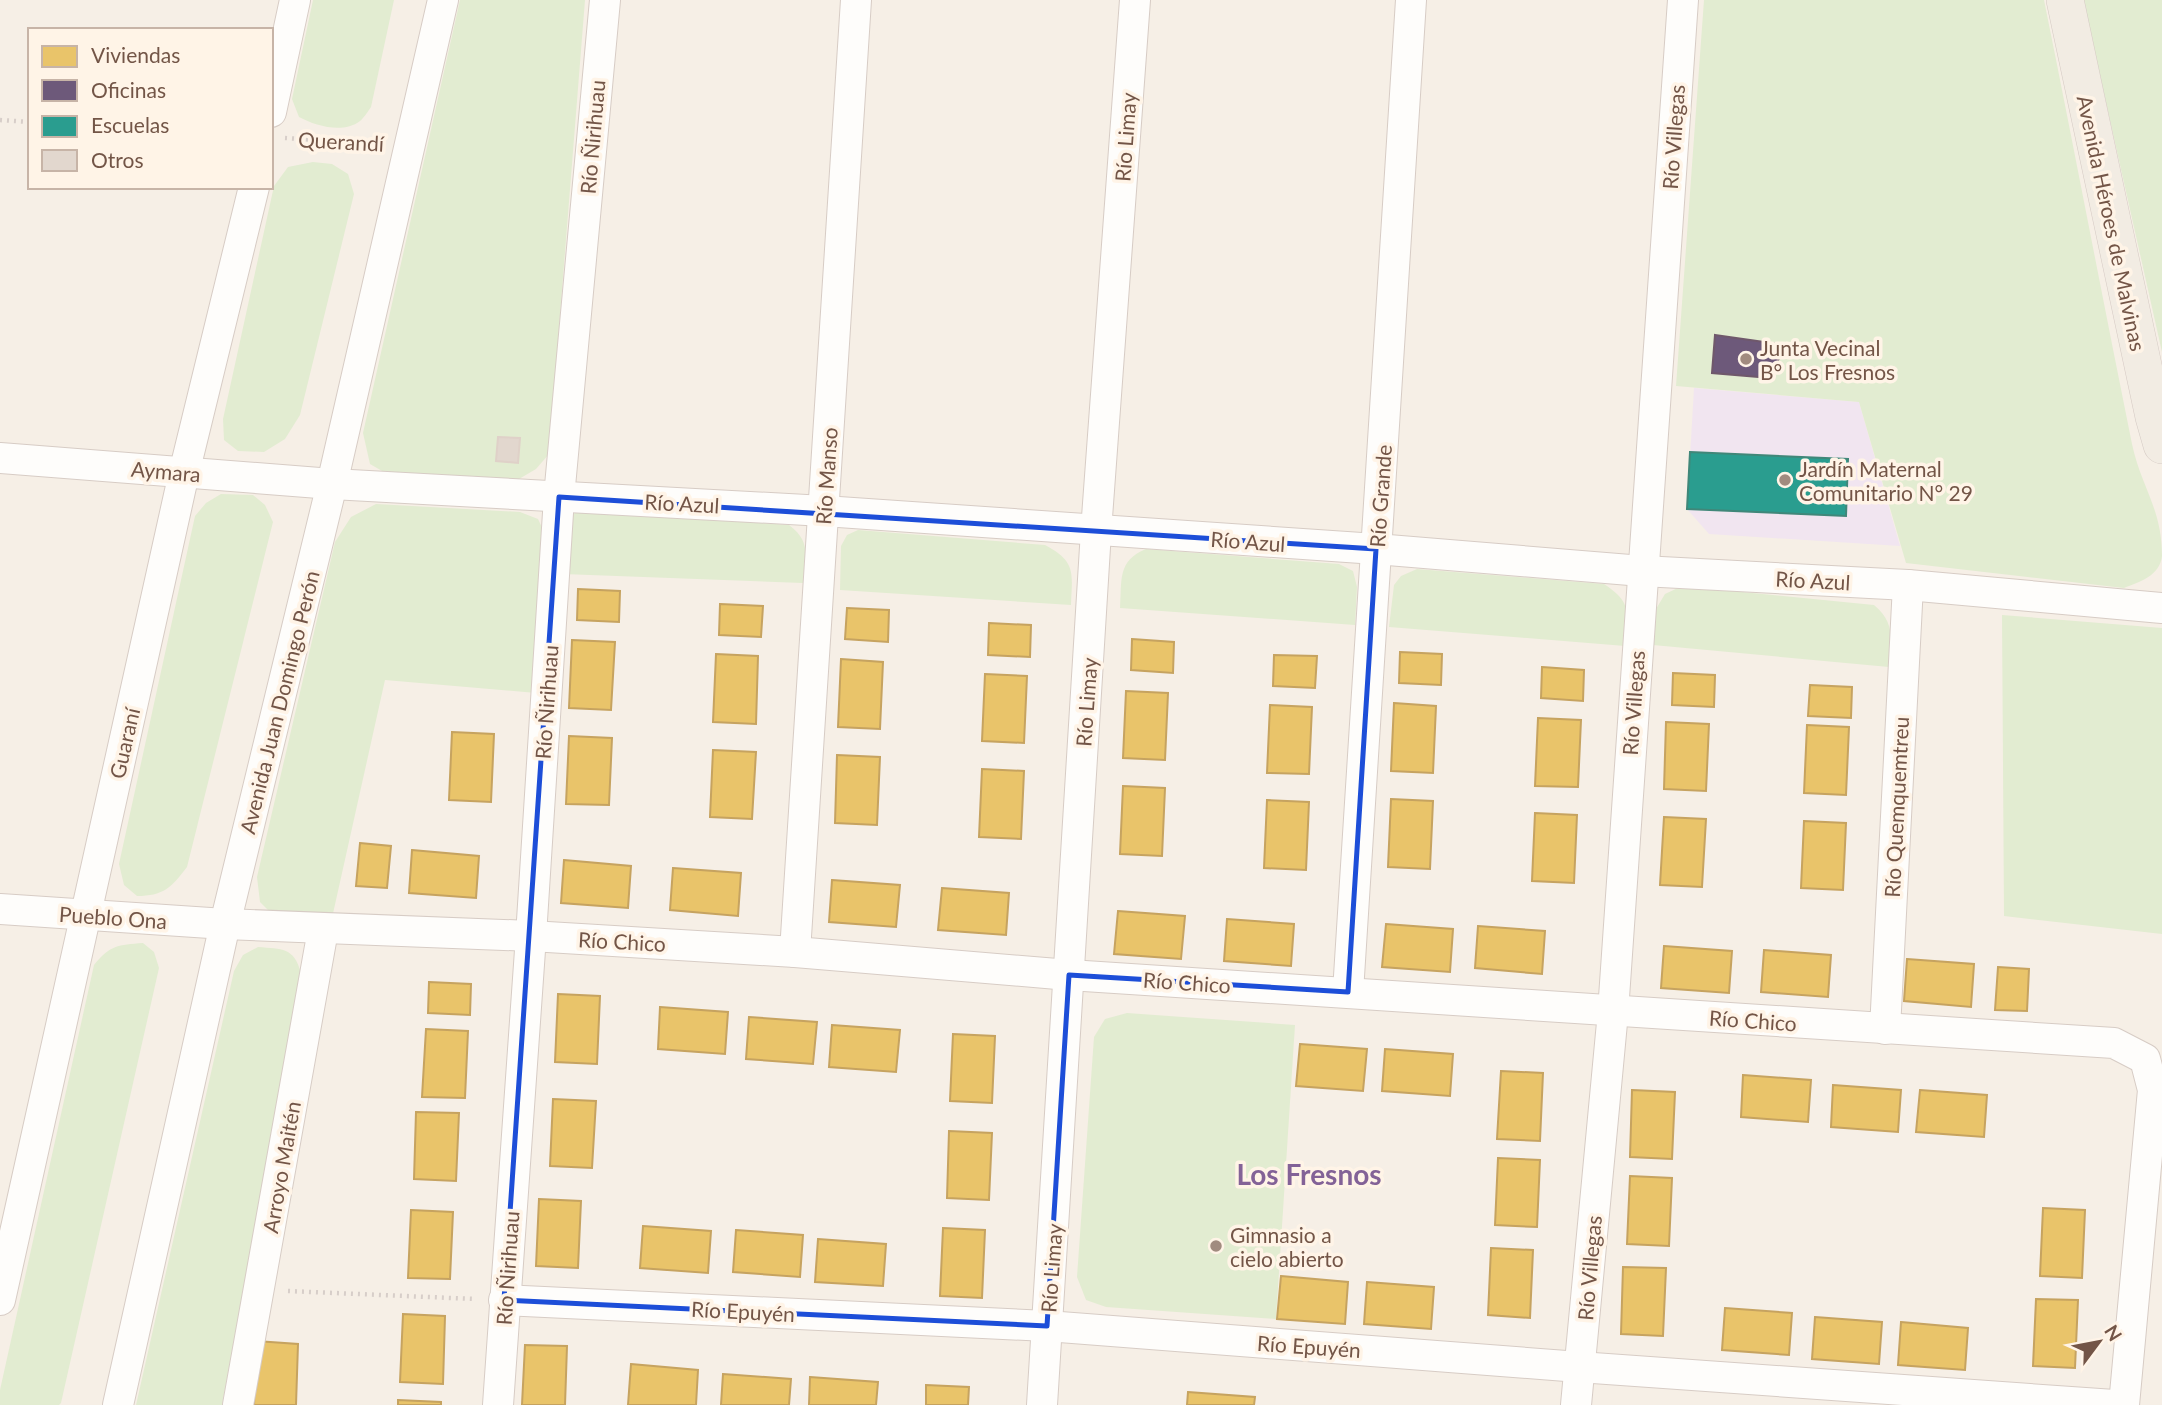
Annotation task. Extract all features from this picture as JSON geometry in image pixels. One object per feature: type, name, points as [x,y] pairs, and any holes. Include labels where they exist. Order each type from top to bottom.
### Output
[{"type":"main road","name":"Avenida Héroes de Malvinas","points":[[2065,0],[2162,445]]},
{"type":"street","points":[[273,103],[295,0]]},
{"type":"street","name":"Avenida Juan Domingo Perón","points":[[118,1405],[225,925],[332,484],[443,0]]},
{"type":"street","name":"Río Ñirihuau","points":[[498,1405],[559,497],[605,0]]},
{"type":"street","name":"Río Manso","points":[[795,952],[856,0]]},
{"type":"street","name":"Río Limay","points":[[1042,1405],[1096,531],[1135,0]]},
{"type":"street","name":"Río Grande","points":[[1348,992],[1411,0]]},
{"type":"street","name":"Río Villegas","points":[[1576,1405],[1613,1012],[1683,0]]},
{"type":"street","name":"Guaraní","points":[[0,1300],[184,473],[254,189]]},
{"type":"street","name":"Aymara","points":[[0,458],[332,484]]},
{"type":"street","name":"Río Azul","points":[[332,484],[824,511],[1376,549],[1642,571],[1908,585],[2162,608]]},
{"type":"street","name":"Río Quemquemtreu","points":[[1885,1029],[1908,585]]},
{"type":"street","name":"Pueblo Ona","points":[[0,909],[225,925]]},
{"type":"street","name":"Río Chico","points":[[225,925],[531,936],[795,952],[1069,975],[2115,1043],[2145,1059],[2153,1090],[2124,1405]]},
{"type":"street","name":"Arroyo Maitén","points":[[238,1405],[323,930]]},
{"type":"street","name":"Río Epuyén","points":[[504,1300],[1047,1326],[2114,1405]]},
{"type":"path","points":[[0,120],[28,122]]},
{"type":"path","name":"Querandí","points":[[273,137],[410,145]]},
{"type":"path","points":[[259,1290],[504,1300]]},
{"type":"highlighted area","points":[[559,497],[1376,549],[1348,992],[1069,975],[1047,1326],[504,1300]]},
{"type":"shaded area","name":"Jardín Maternal Comunitario N° 29","points":[[1694,388],[1859,402],[1900,546],[1709,534],[1687,509]]},
{"type":"green space","points":[[313,0],[394,0],[371,107],[360,121],[353,125],[338,128],[313,123],[299,117],[292,99]]},
{"type":"green space","points":[[460,0],[585,0],[549,454],[536,469],[519,479],[389,475],[370,464],[363,433]]},
{"type":"green space","points":[[1704,0],[2044,0],[2132,444],[2159,524],[2162,556],[2153,573],[2124,588],[1906,563],[1859,402],[1676,386]]},
{"type":"green space","points":[[2083,0],[2162,0],[2162,352]]},
{"type":"green space","points":[[313,162],[332,164],[348,174],[354,194],[300,415],[285,439],[264,452],[238,451],[224,440],[223,419],[274,186],[288,167]]},
{"type":"green space","points":[[221,494],[253,495],[265,505],[273,522],[187,867],[166,889],[137,896],[124,885],[119,864],[195,516],[206,503]]},
{"type":"green space","points":[[376,504],[520,512],[538,519],[546,536],[536,693],[385,680],[332,918],[272,914],[260,902],[257,877],[335,542],[351,517]]},
{"type":"green space","points":[[587,510],[789,525],[804,544],[806,558],[803,583],[563,574],[572,514]]},
{"type":"green space","points":[[858,530],[1045,545],[1068,563],[1072,576],[1071,605],[840,590],[841,546],[847,535]]},
{"type":"green space","points":[[1146,549],[1339,564],[1353,571],[1357,587],[1355,625],[1120,608],[1123,572],[1130,559]]},
{"type":"green space","points":[[1417,569],[1604,584],[1620,597],[1624,604],[1627,617],[1625,646],[1389,627],[1394,585],[1401,576]]},
{"type":"green space","points":[[1682,586],[1874,605],[1889,626],[1889,667],[1653,645],[1656,609],[1665,594]]},
{"type":"green space","points":[[2002,615],[2162,628],[2162,934],[2004,916]]},
{"type":"green space","points":[[143,943],[154,952],[159,968],[61,1403],[0,1405],[0,1390],[94,965],[115,947]]},
{"type":"green space","points":[[258,947],[280,949],[291,954],[301,973],[222,1405],[136,1405],[234,971],[243,955]]},
{"type":"green space","points":[[1127,1013],[1295,1025],[1276,1319],[1106,1307],[1086,1300],[1077,1277],[1094,1037],[1105,1019]]},
{"type":"building: Viviendas","points":[[578,589],[620,591],[619,622],[577,620]]},
{"type":"building: Viviendas","points":[[720,604],[763,606],[761,637],[719,635]]},
{"type":"building: Viviendas","points":[[847,608],[889,610],[888,642],[845,639]]},
{"type":"building: Viviendas","points":[[989,623],[1031,625],[1030,657],[988,655]]},
{"type":"building: Viviendas","points":[[1132,639],[1174,642],[1173,673],[1131,670]]},
{"type":"building: Viviendas","points":[[572,640],[615,642],[611,710],[569,708]]},
{"type":"building: Viviendas","points":[[1400,652],[1442,654],[1441,685],[1399,683]]},
{"type":"building: Viviendas","points":[[716,654],[758,656],[756,724],[713,722]]},
{"type":"building: Viviendas","points":[[1274,655],[1317,656],[1315,688],[1273,686]]},
{"type":"building: Viviendas","points":[[841,659],[883,662],[880,729],[838,727]]},
{"type":"building: Viviendas","points":[[1542,667],[1584,670],[1583,701],[1541,698]]},
{"type":"building: Viviendas","points":[[1673,673],[1715,675],[1714,707],[1672,705]]},
{"type":"building: Viviendas","points":[[985,674],[1027,676],[1024,743],[982,741]]},
{"type":"building: Viviendas","points":[[1810,685],[1852,687],[1851,718],[1808,716]]},
{"type":"building: Viviendas","points":[[1126,691],[1168,693],[1165,760],[1123,758]]},
{"type":"building: Viviendas","points":[[1394,703],[1436,706],[1433,773],[1391,771]]},
{"type":"building: Viviendas","points":[[1270,705],[1312,707],[1309,774],[1267,773]]},
{"type":"building: Viviendas","points":[[1538,718],[1581,720],[1578,787],[1535,786]]},
{"type":"building: Viviendas","points":[[1666,722],[1709,724],[1706,791],[1664,789]]},
{"type":"building: Viviendas","points":[[1807,725],[1849,727],[1846,795],[1804,793]]},
{"type":"building: Viviendas","points":[[452,732],[494,734],[491,802],[449,800]]},
{"type":"building: Viviendas","points":[[569,736],[612,738],[609,805],[566,804]]},
{"type":"building: Viviendas","points":[[713,750],[756,752],[752,819],[710,817]]},
{"type":"building: Viviendas","points":[[837,755],[880,757],[877,825],[835,823]]},
{"type":"building: Viviendas","points":[[982,769],[1024,771],[1021,839],[979,837]]},
{"type":"building: Viviendas","points":[[1123,786],[1165,788],[1162,856],[1120,854]]},
{"type":"building: Viviendas","points":[[1391,799],[1433,801],[1430,869],[1388,867]]},
{"type":"building: Viviendas","points":[[1267,800],[1309,802],[1306,870],[1264,868]]},
{"type":"building: Viviendas","points":[[1535,813],[1577,815],[1574,883],[1532,881]]},
{"type":"building: Viviendas","points":[[1664,817],[1706,819],[1702,887],[1660,885]]},
{"type":"building: Viviendas","points":[[1804,821],[1846,823],[1843,890],[1801,888]]},
{"type":"building: Viviendas","points":[[360,843],[391,846],[387,888],[356,886]]},
{"type":"building: Viviendas","points":[[412,850],[479,856],[476,898],[409,893]]},
{"type":"building: Viviendas","points":[[564,860],[631,866],[628,908],[561,903]]},
{"type":"building: Viviendas","points":[[673,868],[741,873],[738,916],[670,910]]},
{"type":"building: Viviendas","points":[[832,880],[900,885],[896,927],[829,922]]},
{"type":"building: Viviendas","points":[[942,888],[1009,893],[1006,935],[938,930]]},
{"type":"building: Viviendas","points":[[1118,911],[1185,916],[1181,959],[1114,954]]},
{"type":"building: Viviendas","points":[[1227,919],[1294,924],[1291,966],[1224,961]]},
{"type":"building: Viviendas","points":[[1386,924],[1453,929],[1450,972],[1382,967]]},
{"type":"building: Viviendas","points":[[1478,926],[1545,931],[1542,974],[1475,968]]},
{"type":"building: Viviendas","points":[[1664,946],[1732,951],[1729,993],[1661,988]]},
{"type":"building: Viviendas","points":[[1764,950],[1831,955],[1828,997],[1761,992]]},
{"type":"building: Viviendas","points":[[1907,959],[1974,964],[1971,1007],[1904,1001]]},
{"type":"building: Viviendas","points":[[1998,967],[2029,969],[2027,1011],[1995,1010]]},
{"type":"building: Viviendas","points":[[429,982],[471,984],[470,1015],[428,1013]]},
{"type":"building: Viviendas","points":[[558,994],[600,996],[597,1064],[555,1062]]},
{"type":"building: Viviendas","points":[[660,1007],[728,1012],[725,1054],[658,1049]]},
{"type":"building: Viviendas","points":[[749,1017],[817,1022],[813,1064],[746,1059]]},
{"type":"building: Viviendas","points":[[832,1025],[900,1030],[896,1072],[829,1067]]},
{"type":"building: Viviendas","points":[[426,1029],[468,1031],[465,1098],[422,1097]]},
{"type":"building: Viviendas","points":[[953,1034],[995,1036],[992,1103],[950,1101]]},
{"type":"building: Viviendas","points":[[1300,1044],[1367,1049],[1363,1091],[1296,1086]]},
{"type":"building: Viviendas","points":[[1385,1049],[1453,1054],[1450,1096],[1382,1091]]},
{"type":"building: Viviendas","points":[[1501,1071],[1543,1073],[1540,1141],[1497,1139]]},
{"type":"building: Viviendas","points":[[1743,1075],[1811,1080],[1808,1122],[1741,1117]]},
{"type":"building: Viviendas","points":[[1833,1085],[1901,1090],[1898,1132],[1831,1127]]},
{"type":"building: Viviendas","points":[[1632,1090],[1675,1092],[1672,1159],[1630,1157]]},
{"type":"building: Viviendas","points":[[1920,1090],[1987,1095],[1984,1137],[1916,1132]]},
{"type":"building: Viviendas","points":[[553,1099],[596,1101],[592,1168],[550,1166]]},
{"type":"building: Viviendas","points":[[416,1112],[459,1113],[456,1181],[414,1179]]},
{"type":"building: Viviendas","points":[[949,1131],[992,1133],[989,1200],[947,1198]]},
{"type":"building: Viviendas","points":[[1498,1158],[1540,1160],[1537,1227],[1495,1225]]},
{"type":"building: Viviendas","points":[[1630,1176],[1672,1178],[1669,1246],[1627,1244]]},
{"type":"building: Viviendas","points":[[539,1199],[581,1201],[578,1268],[536,1266]]},
{"type":"building: Viviendas","points":[[2043,1208],[2085,1210],[2082,1278],[2040,1276]]},
{"type":"building: Viviendas","points":[[411,1210],[453,1212],[450,1279],[408,1278]]},
{"type":"building: Viviendas","points":[[643,1226],[711,1231],[708,1273],[640,1268]]},
{"type":"building: Viviendas","points":[[943,1228],[985,1230],[982,1298],[940,1296]]},
{"type":"building: Viviendas","points":[[736,1230],[803,1235],[800,1277],[733,1272]]},
{"type":"building: Viviendas","points":[[818,1239],[886,1244],[883,1286],[815,1282]]},
{"type":"building: Viviendas","points":[[1491,1248],[1533,1250],[1530,1318],[1488,1315]]},
{"type":"building: Viviendas","points":[[1623,1267],[1666,1268],[1663,1336],[1621,1334]]},
{"type":"building: Viviendas","points":[[1281,1276],[1348,1282],[1345,1324],[1277,1319]]},
{"type":"building: Viviendas","points":[[1367,1282],[1434,1287],[1431,1329],[1364,1324]]},
{"type":"building: Viviendas","points":[[2036,1299],[2078,1300],[2075,1368],[2033,1366]]},
{"type":"building: Viviendas","points":[[1725,1308],[1792,1313],[1789,1355],[1722,1350]]},
{"type":"building: Viviendas","points":[[403,1314],[445,1316],[443,1384],[400,1382]]},
{"type":"building: Viviendas","points":[[1815,1317],[1882,1322],[1879,1364],[1812,1359]]},
{"type":"building: Viviendas","points":[[1901,1322],[1968,1328],[1965,1370],[1898,1365]]},
{"type":"building: Viviendas","points":[[256,1341],[298,1344],[296,1405],[254,1405]]},
{"type":"building: Viviendas","points":[[525,1345],[567,1346],[565,1405],[522,1405]]},
{"type":"building: Viviendas","points":[[631,1364],[698,1370],[696,1405],[628,1405]]},
{"type":"building: Viviendas","points":[[723,1374],[791,1379],[789,1405],[721,1405]]},
{"type":"building: Viviendas","points":[[810,1377],[878,1382],[876,1405],[809,1405]]},
{"type":"building: Viviendas","points":[[926,1385],[969,1387],[968,1405],[926,1405]]},
{"type":"building: Viviendas","points":[[1188,1392],[1255,1397],[1254,1405],[1187,1405]]},
{"type":"building: Viviendas","points":[[398,1400],[441,1402],[441,1405],[398,1405]]},
{"type":"building: Oficinas","name":"Junta Vecinal B° Los Fresnos","points":[[1715,335],[1785,345],[1770,378],[1712,373]]},
{"type":"building: Escuelas","name":"Jardín Maternal Comunitario N° 29","points":[[1690,452],[1848,459],[1846,516],[1687,509]]},
{"type":"building: Otros","points":[[498,437],[520,438],[518,463],[496,461]]},
{"type":"place","name":"Junta Vecinal B° Los Fresnos","points":[[1746,359]]},
{"type":"place","name":"Jardín Maternal Comunitario N° 29","points":[[1785,480]]},
{"type":"place","name":"Gimnasio a cielo abierto","points":[[1216,1246]]},
{"type":"district","name":"Los Fresnos","points":[[1309,1174]]}]
